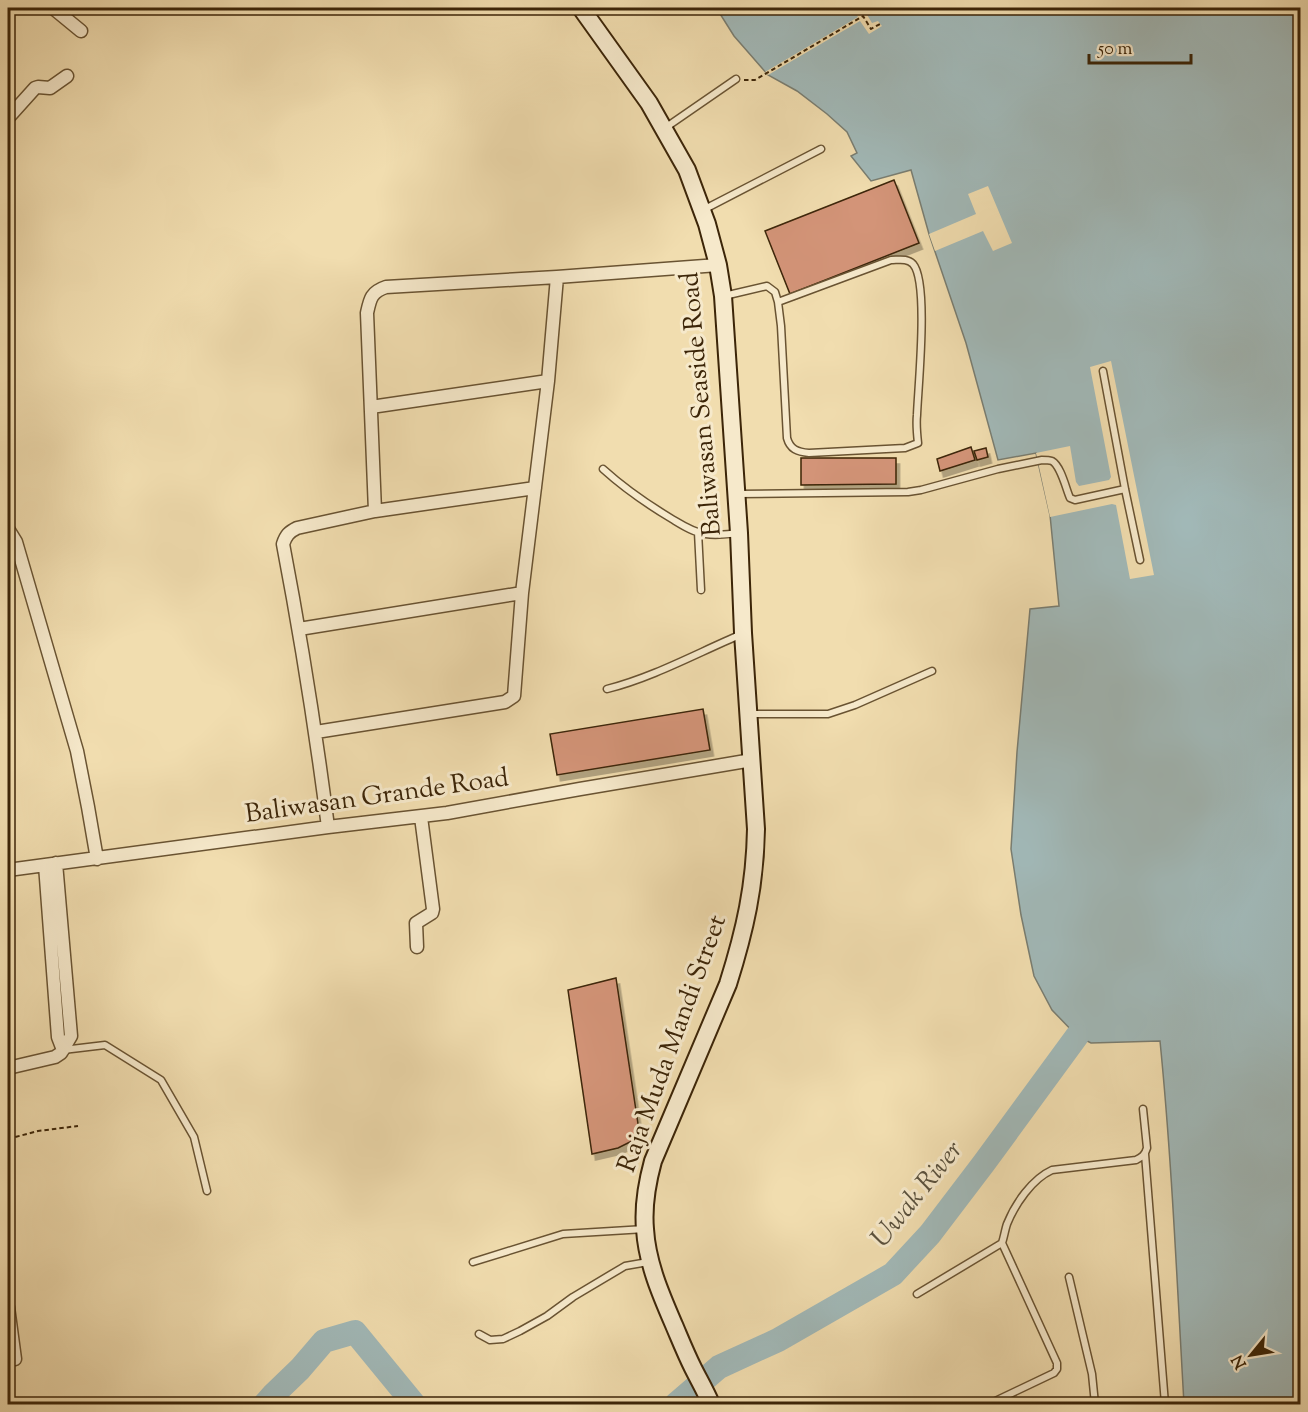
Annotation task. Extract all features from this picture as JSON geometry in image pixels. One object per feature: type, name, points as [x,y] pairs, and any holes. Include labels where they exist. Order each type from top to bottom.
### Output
[{"type":"main road","name":"Baliwasan Seaside Road","points":[[581,8],[649,102],[687,170],[702,210],[718,265],[723,296],[752,760]]},
{"type":"main road","name":"Raja Muda Mandi Street","points":[[710,1400],[692,1366],[650,1262],[645,1229],[647,1185],[653,1161],[728,984],[744,929],[751,898],[755,861],[756,829],[752,760]]},
{"type":"street","points":[[61,10],[81,32]]},
{"type":"street","points":[[8,118],[35,88],[50,88],[66,76]]},
{"type":"street","points":[[375,511],[367,313],[373,294],[378,290],[386,287],[718,265]]},
{"type":"street","points":[[316,732],[505,702],[514,696],[522,593],[548,381],[557,277]]},
{"type":"street","points":[[371,407],[548,381]]},
{"type":"street","points":[[328,827],[316,732],[284,544],[285,537],[297,528],[375,511],[535,488]]},
{"type":"street","points":[[8,529],[16,542],[77,751],[97,859]]},
{"type":"street","points":[[299,629],[522,593]]},
{"type":"street","name":"Baliwasan Grande Road","points":[[8,870],[328,827],[421,817],[752,760]]},
{"type":"street","points":[[417,947],[416,923],[432,913],[433,909],[421,817]]},
{"type":"street","points":[[8,1068],[55,1058],[71,1036],[64,1023],[51,864]]},
{"type":"street","points":[[8,1307],[15,1359]]},
{"type":"lane","points":[[664,128],[736,79]]},
{"type":"lane","points":[[702,210],[821,149]]},
{"type":"lane","points":[[723,296],[767,286],[775,292],[782,326],[787,438],[794,450],[808,453],[905,448],[918,443],[917,418],[922,333],[919,274],[912,263],[903,259],[891,260],[778,302]]},
{"type":"lane","points":[[1103,371],[1140,561]]},
{"type":"lane","points":[[736,494],[908,492],[998,469],[1049,460],[1059,467],[1070,498],[1075,500],[1125,489]]},
{"type":"lane","points":[[603,469],[649,505],[698,532],[706,534],[739,533]]},
{"type":"lane","points":[[698,532],[701,590]]},
{"type":"lane","points":[[607,689],[656,672],[743,633]]},
{"type":"lane","points":[[749,714],[828,714],[855,705],[932,671]]},
{"type":"lane","points":[[63,1050],[105,1046],[161,1080],[194,1137],[207,1191]]},
{"type":"lane","points":[[1143,1109],[1165,1404]]},
{"type":"lane","points":[[989,1404],[1054,1373],[1057,1368],[1057,1362],[1002,1243],[1007,1225],[1023,1195],[1036,1179],[1052,1170],[1136,1160],[1145,1154]]},
{"type":"lane","points":[[473,1262],[563,1234],[645,1229]]},
{"type":"lane","points":[[916,1294],[1002,1243]]},
{"type":"lane","points":[[479,1334],[490,1340],[503,1339],[547,1316],[573,1297],[625,1266],[650,1262]]},
{"type":"lane","points":[[1069,1277],[1092,1374],[1095,1404]]},
{"type":"path","points":[[736,79],[755,80],[863,16],[871,29],[880,24]]},
{"type":"path","points":[[8,1139],[38,1131],[78,1126]]},
{"type":"water","points":[[1300,8],[1300,1404],[1184,1404],[1171,1177],[1160,1041],[1091,1043],[1077,1036],[1052,1010],[1034,976],[1021,915],[1011,849],[1017,752],[1030,609],[1059,606],[1050,515],[1036,453],[998,460],[966,343],[929,234],[911,170],[871,181],[851,156],[857,153],[847,132],[797,91],[768,75],[734,36],[717,9]]},
{"type":"pier","points":[[863,8],[872,23],[878,21],[882,26],[869,34],[860,21],[768,75],[765,72],[858,17],[855,11]]},
{"type":"pier","points":[[988,186],[1012,243],[993,251],[983,231],[935,251],[929,234],[976,214],[968,194]]},
{"type":"pier","points":[[1111,361],[1154,575],[1130,579],[1116,505],[1050,517],[1036,453],[1070,446],[1076,482],[1079,486],[1109,480],[1111,477],[1090,367]]},
{"type":"building","points":[[894,180],[919,243],[790,294],[765,231]]},
{"type":"building","points":[[971,447],[975,460],[940,471],[937,459]]},
{"type":"building","points":[[986,448],[988,457],[977,460],[974,451]]},
{"type":"building","points":[[801,458],[896,458],[896,484],[801,485]]},
{"type":"building","points":[[703,709],[710,750],[557,775],[550,734]]},
{"type":"building","points":[[616,978],[640,1137],[618,1148],[592,1154],[568,990]]},
{"type":"waterway","name":"Uwak River","points":[[676,1404],[719,1367],[778,1340],[893,1274],[930,1234],[1077,1036]]},
{"type":"waterway","name":"Uwak River","points":[[265,1404],[324,1341],[355,1332],[414,1404]]}]
